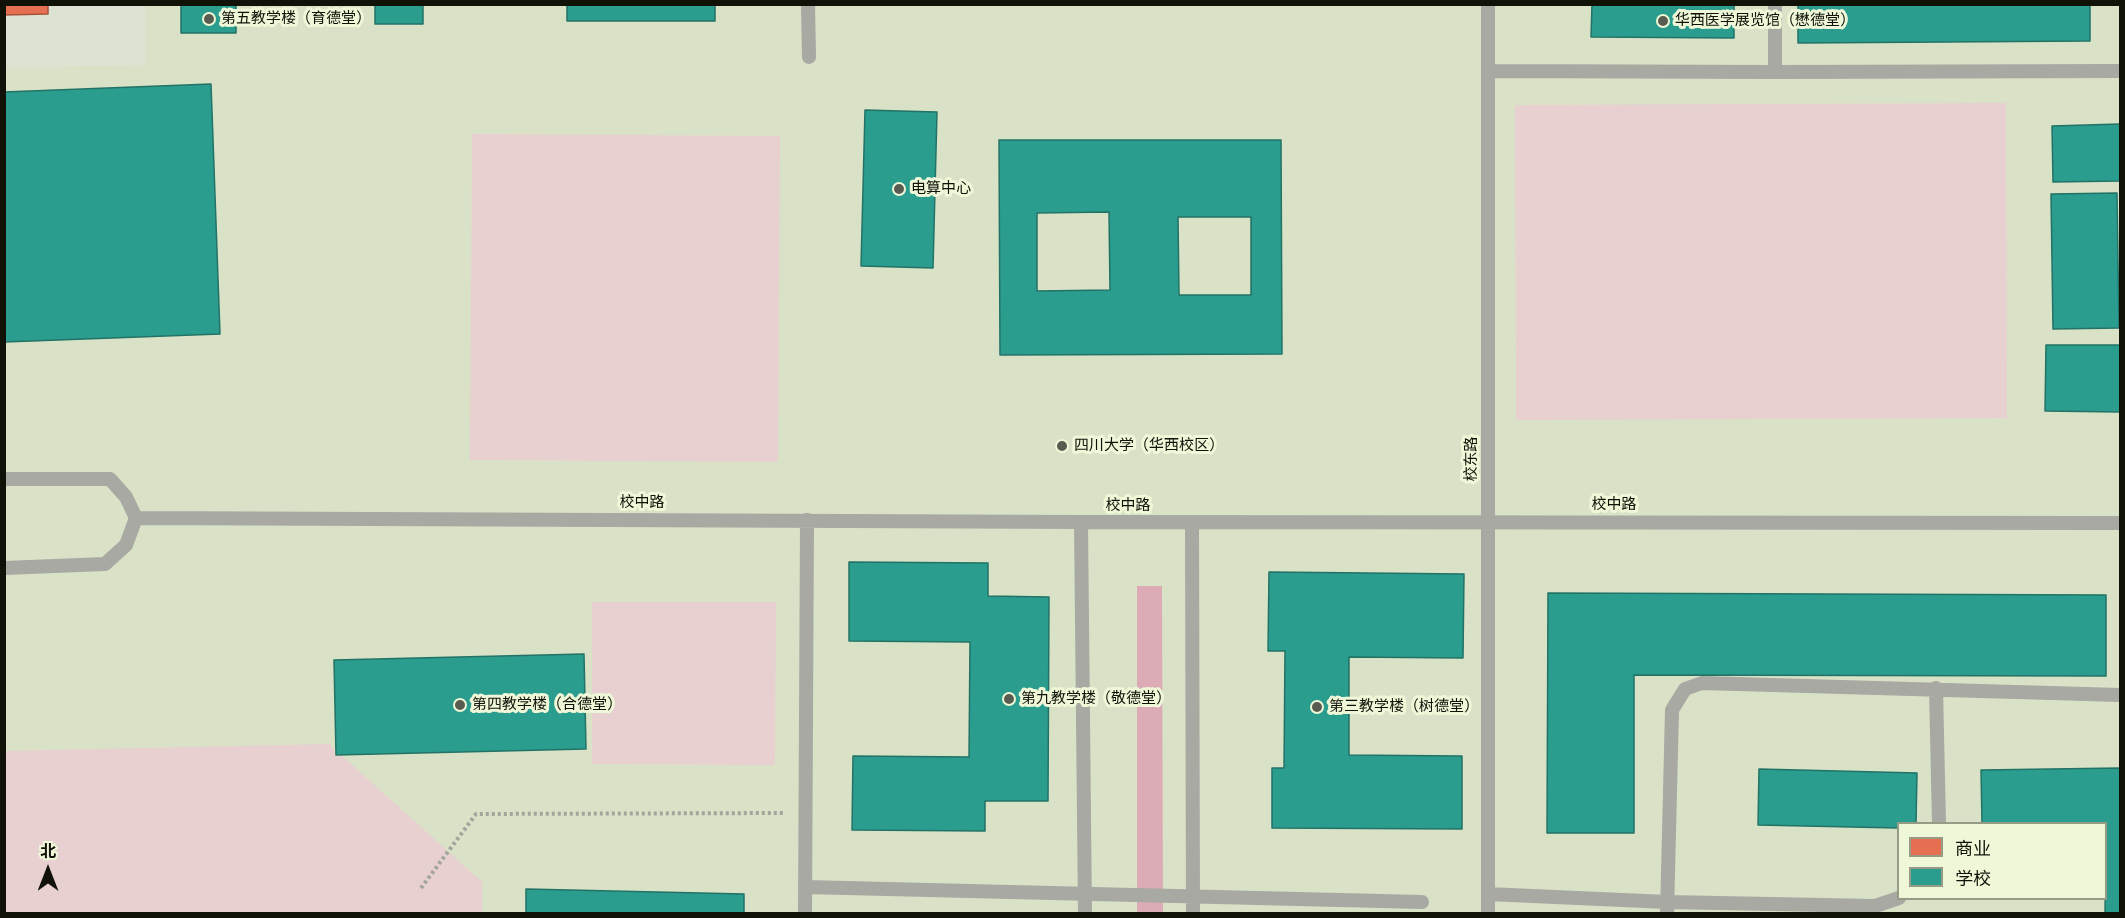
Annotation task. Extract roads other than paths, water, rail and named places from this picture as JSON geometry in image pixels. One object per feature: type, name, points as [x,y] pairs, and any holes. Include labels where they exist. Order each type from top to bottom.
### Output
[{"type":"lane","points":[[808,4],[809,57]]},
{"type":"lane","name":"校东路","points":[[1488,4],[1488,914]]},
{"type":"lane","points":[[1775,4],[1775,72]]},
{"type":"lane","points":[[1488,71],[2121,71]]},
{"type":"lane","points":[[4,479],[110,479],[126,497],[136,518],[126,545],[105,564],[4,568]]},
{"type":"lane","name":"校中路","points":[[136,518],[2121,523]]},
{"type":"lane","points":[[805,914],[807,520]]},
{"type":"lane","points":[[1081,522],[1085,914]]},
{"type":"lane","points":[[1191,522],[1193,914]]},
{"type":"lane","points":[[1667,908],[1672,710],[1685,689],[1702,683],[2121,695]]},
{"type":"lane","points":[[1936,688],[1939,822]]},
{"type":"lane","points":[[805,887],[1422,902]]},
{"type":"lane","points":[[1488,894],[1667,908],[1875,906],[1897,899]]},
{"type":"place","name":"第五教学楼（育德堂）","points":[[209,19]]},
{"type":"place","name":"华西医学展览馆（懋德堂）","points":[[1663,21]]},
{"type":"place","name":"电算中心","points":[[899,189]]},
{"type":"place","name":"四川大学（华西校区）","points":[[1062,446]]},
{"type":"place","name":"第九教学楼（敬德堂）","points":[[1009,699]]},
{"type":"place","name":"第四教学楼（合德堂）","points":[[460,705]]},
{"type":"place","name":"第三教学楼（树德堂）","points":[[1317,707]]}]
